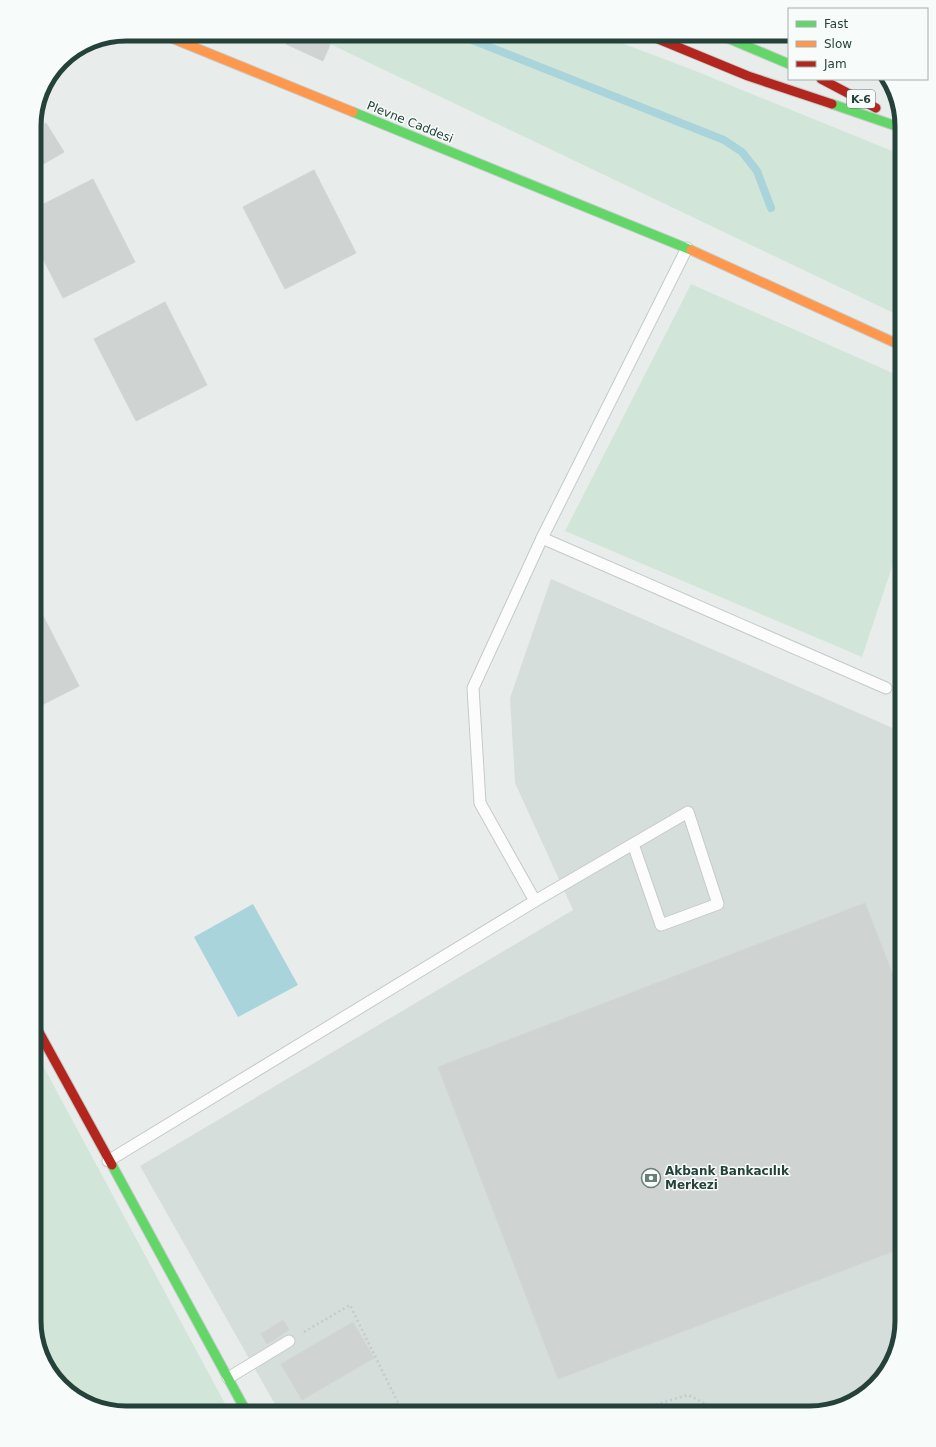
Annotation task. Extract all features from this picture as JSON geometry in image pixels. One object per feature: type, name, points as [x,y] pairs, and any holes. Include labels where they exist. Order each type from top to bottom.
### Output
[{"type":"main road","name":"Plevne Caddesi","points":[[179,41],[686,248],[895,343]]},
{"type":"main road","name":"K-6","points":[[663,41],[748,76],[895,126]]},
{"type":"main road","points":[[735,41],[788,64]]},
{"type":"main road","name":"K-6","points":[[823,80],[894,117]]},
{"type":"main road","points":[[41,1036],[243,1406]]},
{"type":"lane","points":[[535,901],[480,803],[473,688],[542,538],[686,248]]},
{"type":"lane","points":[[542,538],[886,688]]},
{"type":"lane","points":[[108,1161],[535,901],[688,812],[718,904],[661,925],[633,844]]},
{"type":"lane","points":[[228,1378],[288,1341]]},
{"type":"path","points":[[288,1341],[350,1305],[400,1406]]},
{"type":"path","points":[[652,1406],[688,1396],[709,1406]]},
{"type":"shaded area","points":[[551,579],[895,729],[895,1321],[892,1343],[884,1363],[870,1381],[857,1392],[847,1397],[832,1403],[810,1406],[276,1406],[140,1166],[573,910],[515,783],[510,698]]},
{"type":"green space","points":[[324,41],[616,41],[693,70],[895,152],[895,314]]},
{"type":"green space","points":[[691,284],[895,374],[895,558],[862,657],[565,531]]},
{"type":"green space","points":[[41,1062],[226,1406],[121,1406],[110,1404],[79,1392],[62,1377],[55,1368],[44,1343],[41,1321]]},
{"type":"water","points":[[253,904],[298,985],[238,1017],[194,937]]},
{"type":"building","points":[[288,41],[331,41],[323,61],[286,44]]},
{"type":"building","points":[[46,123],[64,152],[41,165],[41,126]]},
{"type":"building","points":[[314,170],[356,253],[285,289],[243,207]]},
{"type":"building","points":[[93,179],[135,262],[63,298],[41,255],[41,205]]},
{"type":"building","points":[[165,302],[207,385],[136,421],[94,339]]},
{"type":"building","points":[[41,612],[79,686],[41,705]]},
{"type":"building","points":[[865,903],[895,981],[895,1251],[558,1379],[438,1067]]},
{"type":"building","points":[[283,1320],[289,1330],[267,1344],[261,1334]]},
{"type":"building","points":[[353,1322],[374,1358],[302,1400],[281,1364]]},
{"type":"waterway","points":[[475,41],[724,140],[742,152],[757,171],[771,208]]},
{"type":"traffic: fast","points":[[735,41],[788,64]]},
{"type":"traffic: fast","points":[[832,104],[895,126]]},
{"type":"traffic: fast","points":[[353,112],[691,250]]},
{"type":"traffic: fast","points":[[112,1165],[243,1406]]},
{"type":"traffic: slow","points":[[179,41],[353,112]]},
{"type":"traffic: slow","points":[[691,250],[895,343]]},
{"type":"traffic: jam","points":[[663,41],[748,76],[832,104]]},
{"type":"traffic: jam","points":[[823,80],[876,108]]},
{"type":"traffic: jam","points":[[41,1036],[112,1165]]},
{"type":"place","name":"Akbank Bankacılık Merkezi","points":[[651,1178]]}]
